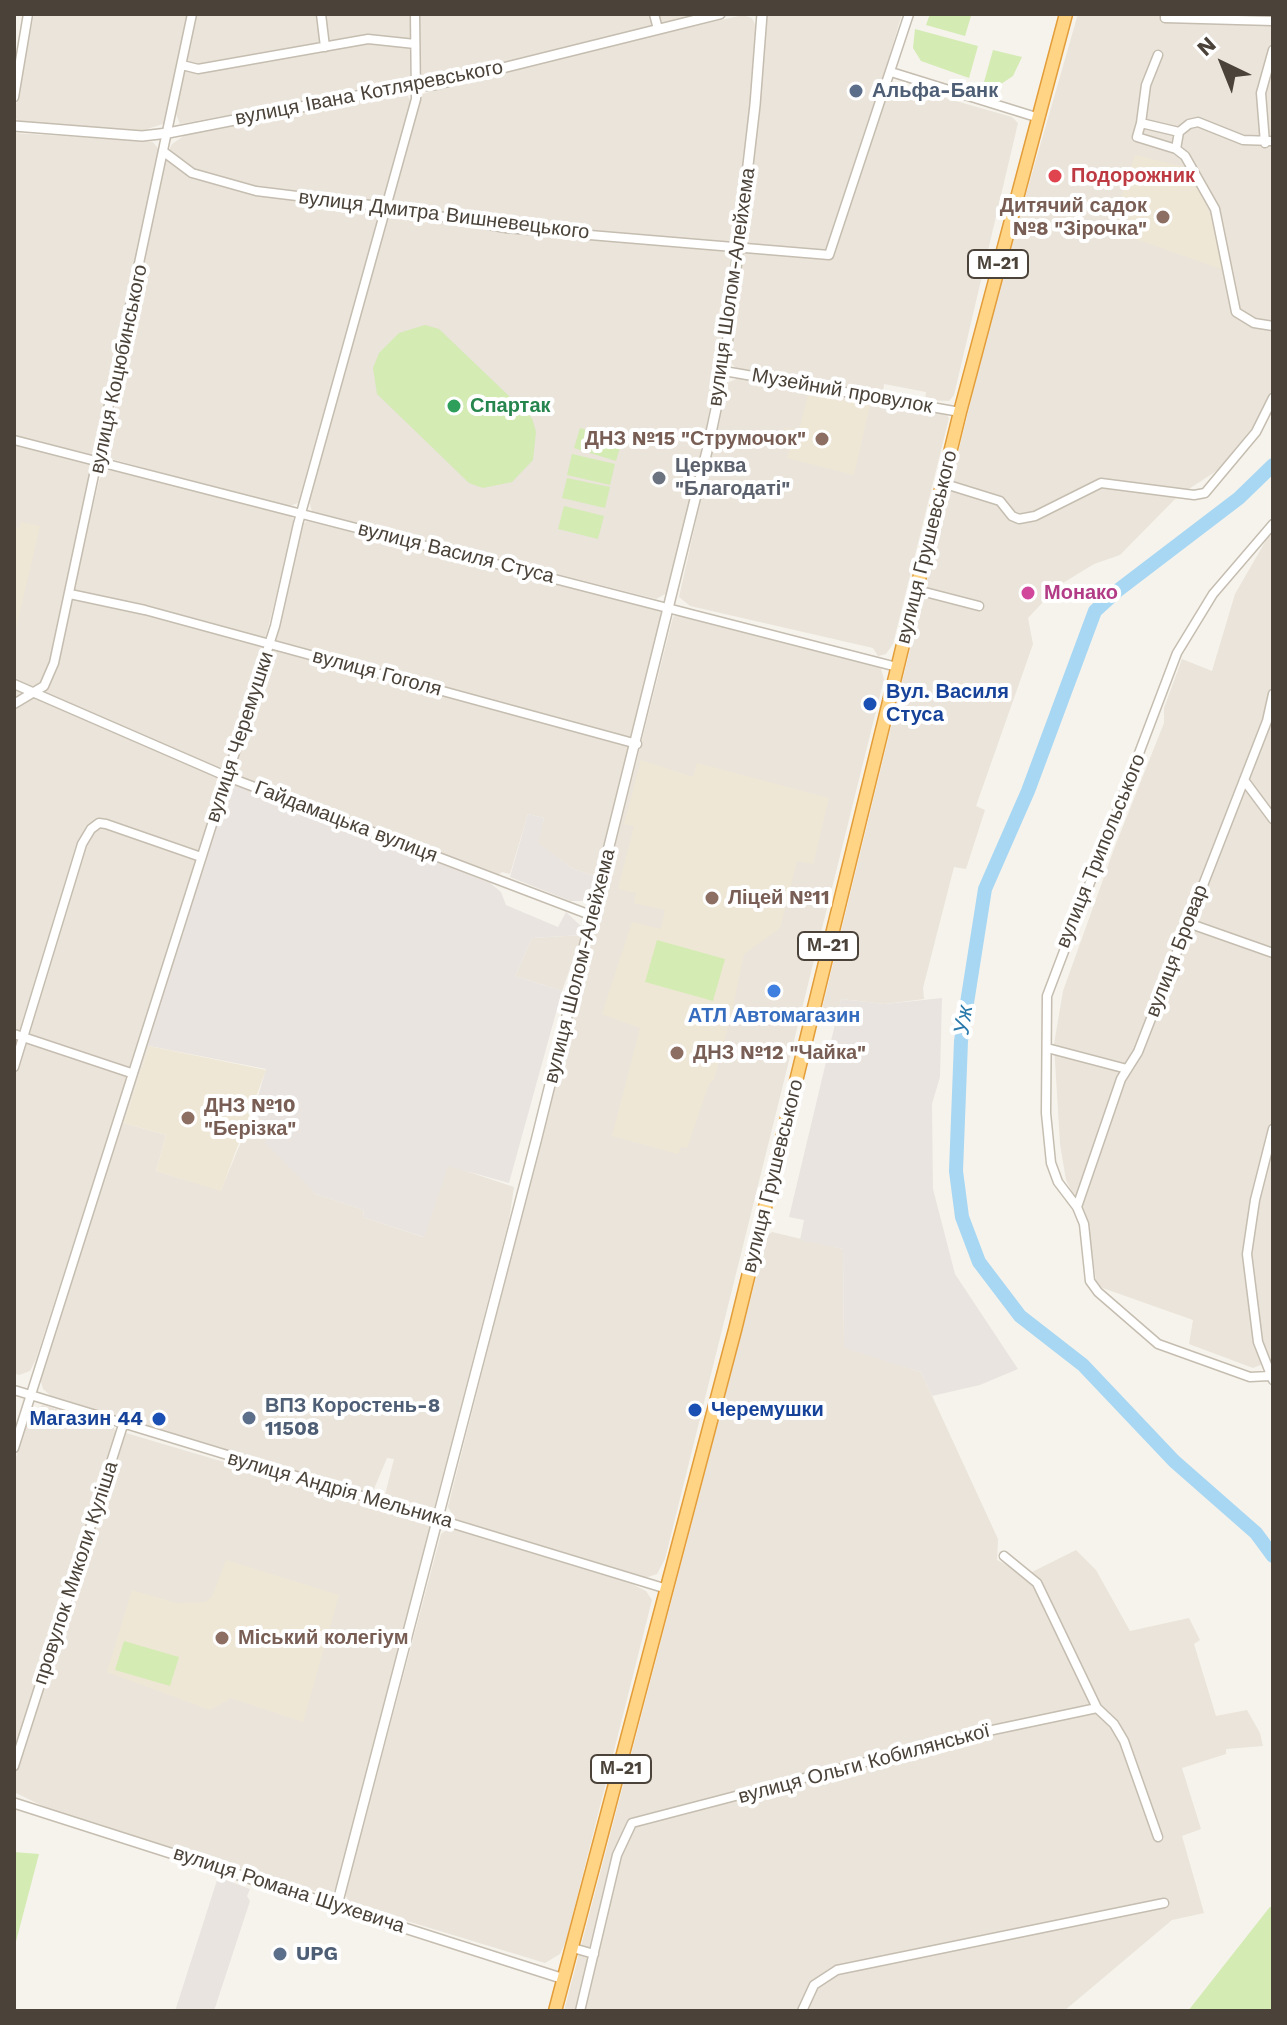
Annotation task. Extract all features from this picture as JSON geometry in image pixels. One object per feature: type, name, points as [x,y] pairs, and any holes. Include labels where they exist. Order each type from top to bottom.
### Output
[{"type":"highway","name":"вулиця Грушевського","points":[[555,2011],[735,1330],[942,483],[1036,117],[1066,14]]},
{"type":"street","points":[[14,97],[28,14]]},
{"type":"street","name":"вулиця Коцюбинського","points":[[36,693],[51,671],[70,594],[192,14]]},
{"type":"street","points":[[321,14],[325,47]]},
{"type":"street","name":"вулиця Черемушки","points":[[14,1448],[269,644],[301,513],[416,99],[415,14]]},
{"type":"street","points":[[654,14],[658,29]]},
{"type":"street","name":"вулиця Івана Котляревського","points":[[14,126],[142,136],[168,133],[416,87],[720,14]]},
{"type":"street","name":"вулиця Шолом-Алейхема","points":[[337,1905],[440,1519],[637,744],[724,371],[755,105],[762,14]]},
{"type":"street","points":[[909,14],[891,72],[1036,117]]},
{"type":"street","points":[[1165,16],[1273,21]]},
{"type":"street","points":[[182,65],[198,69],[368,39],[415,44]]},
{"type":"street","points":[[1176,149],[1179,132],[1189,124],[1198,122],[1243,140],[1269,142],[1261,93],[1273,50]]},
{"type":"street","points":[[1158,55],[1146,85],[1137,137],[1176,149],[1185,156],[1215,209],[1236,312],[1254,323],[1273,326]]},
{"type":"street","name":"вулиця Дмитра Вишневецького","points":[[164,152],[192,173],[233,187],[387,207],[506,228],[829,255],[891,72]]},
{"type":"street","points":[[1141,123],[1179,132]]},
{"type":"street","name":"Музейний провулок","points":[[724,371],[960,412]]},
{"type":"street","points":[[942,483],[1000,501],[1012,516],[1019,519],[1035,516],[1101,483],[1194,495],[1205,493],[1256,432],[1273,398]]},
{"type":"street","name":"вулиця Василя Стуса","points":[[14,440],[897,667]]},
{"type":"street","name":"вулиця Трипольського","points":[[1077,1207],[1058,1182],[1051,1163],[1046,1113],[1047,996],[1051,976],[1101,859],[1177,653],[1213,594],[1273,524]]},
{"type":"street","points":[[917,590],[979,606]]},
{"type":"street","name":"вулиця Гоголя","points":[[70,594],[269,644],[637,744]]},
{"type":"street","name":"Гайдамацька вулиця","points":[[14,684],[228,777],[593,916]]},
{"type":"street","points":[[14,704],[36,693]]},
{"type":"street","name":"вулиця Бровар","points":[[1077,1207],[1127,1069],[1138,1052],[1244,780],[1273,694]]},
{"type":"street","points":[[1244,780],[1273,819]]},
{"type":"street","points":[[14,1067],[18,1036],[82,844],[91,829],[99,823],[106,824],[201,857]]},
{"type":"street","points":[[1188,923],[1273,953]]},
{"type":"street","points":[[18,1036],[131,1073]]},
{"type":"street","points":[[1047,1048],[1127,1069]]},
{"type":"street","points":[[1077,1207],[1084,1224],[1090,1281],[1148,1337],[1250,1377],[1271,1378],[1258,1342],[1247,1254],[1255,1200],[1273,1129]]},
{"type":"street","name":"вулиця Андрія Мельника","points":[[14,1390],[667,1589]]},
{"type":"street","name":"провулок Миколи Куліша","points":[[14,1766],[123,1425]]},
{"type":"street","points":[[1004,1556],[1037,1583],[1097,1708],[1114,1724],[1124,1741],[1158,1837]]},
{"type":"street","name":"вулиця Ольги Кобилянської","points":[[594,1954],[617,1855],[632,1823],[969,1735],[1097,1708]]},
{"type":"street","name":"вулиця Романа Шухевича","points":[[14,1803],[564,1979]]},
{"type":"street","points":[[802,2011],[814,1985],[837,1970],[1164,1903]]},
{"type":"street","points":[[573,1948],[594,1954],[580,2011]]},
{"type":"shaded area","points":[[34,14],[189,14],[166,123],[141,131],[18,122],[14,115]]},
{"type":"shaded area","points":[[196,14],[411,14],[410,76],[405,82],[180,124],[176,114]]},
{"type":"shaded area","points":[[419,14],[701,14],[428,81],[419,75]]},
{"type":"shaded area","points":[[767,14],[902,14],[882,80],[1012,117],[1018,123],[954,395],[949,401],[925,400],[926,392],[884,384],[883,393],[736,368],[730,362]]},
{"type":"shaded area","points":[[1078,14],[1273,14],[1273,402],[1218,470],[1178,496],[1120,555],[1094,564],[1058,586],[1028,618],[1033,644],[976,806],[985,810],[966,869],[954,867],[923,988],[924,999],[885,1004],[841,999],[839,1008],[822,1009],[995,302]]},
{"type":"shaded area","points":[[743,15],[752,18],[757,28],[753,99],[728,301],[703,448],[667,593],[656,599],[312,512],[309,501],[422,94],[537,63]]},
{"type":"shaded area","points":[[405,92],[411,101],[298,503],[290,506],[245,496],[105,457],[166,157],[172,144],[185,135]]},
{"type":"shaded area","points":[[14,133],[145,141],[153,142],[160,151],[97,452],[90,456],[14,436]]},
{"type":"shaded area","name":"Дитячий садок №8 \"Зірочка\"","points":[[1135,155],[1188,168],[1215,224],[1224,270],[1110,230]]},
{"type":"shaded area","points":[[741,377],[944,412],[949,418],[893,644],[886,654],[878,656],[873,648],[690,606],[679,597],[727,383]]},
{"type":"shaded area","name":"ДНЗ №15 \"Струмочок\"","points":[[808,395],[870,405],[854,475],[787,458],[790,448],[780,448],[785,428],[799,430]]},
{"type":"shaded area","points":[[14,443],[92,465],[51,664],[41,685],[14,700]]},
{"type":"shaded area","points":[[112,468],[290,514],[295,523],[251,694],[36,1359],[30,1371],[19,1375],[14,1373],[14,708],[46,688],[52,679],[99,481],[102,474]]},
{"type":"shaded area","points":[[307,521],[659,609],[663,616],[598,877],[573,869],[537,843],[544,818],[528,814],[510,874],[502,872],[497,876],[238,776],[235,769],[279,626],[301,525]]},
{"type":"shaded area","points":[[21,522],[40,526],[14,637],[14,527],[19,528]]},
{"type":"shaded area","points":[[1269,535],[1273,538],[1273,1360],[1253,1368],[1189,1344],[1193,1320],[1097,1286],[1087,1223],[1066,1180],[1060,1144],[1054,1044],[1063,991],[1164,723],[1164,708],[1182,659],[1212,671],[1235,594]]},
{"type":"shaded area","points":[[677,615],[880,665],[884,679],[665,1559],[657,1574],[645,1578],[455,1519],[448,1507],[673,617]]},
{"type":"shaded area","name":"Ліцей №11","points":[[641,760],[693,777],[697,763],[829,798],[813,864],[797,861],[780,928],[744,954],[729,1025],[709,1020],[728,1026],[714,1079],[709,1084],[687,1148],[681,1147],[678,1154],[612,1136],[640,1028],[602,1014],[632,922],[661,929],[665,910],[634,903],[636,893],[618,889],[634,826],[624,824]]},
{"type":"shaded area","points":[[237,784],[490,883],[501,892],[506,905],[558,927],[566,912],[582,927],[582,935],[532,938],[515,976],[562,991],[509,1183],[448,1166],[424,1237],[363,1217],[364,1210],[316,1194],[265,1143],[269,1127],[253,1113],[266,1069],[144,1045],[225,795],[232,785]]},
{"type":"shaded area","points":[[528,814],[544,818],[538,843],[573,869],[598,877],[594,891],[585,901],[570,901],[510,877]]},
{"type":"shaded area","points":[[582,935],[562,991],[515,976],[532,938]]},
{"type":"shaded area","points":[[942,998],[940,1077],[932,1104],[933,1189],[955,1274],[1018,1369],[980,1385],[932,1396],[921,1372],[844,1348],[843,1249],[800,1240],[804,1220],[789,1217],[841,999],[885,1004]]},
{"type":"shaded area","points":[[144,1045],[149,1046],[124,1123],[166,1135],[156,1171],[221,1190],[253,1113],[269,1127],[295,1170],[316,1194],[364,1210],[363,1217],[423,1237],[448,1165],[514,1187],[509,1220],[434,1509],[385,1495],[394,1459],[387,1458],[371,1496],[51,1396],[43,1389],[40,1378]]},
{"type":"shaded area","name":"ДНЗ №10 \"Берізка\"","points":[[149,1046],[266,1070],[221,1191],[156,1171],[166,1135],[124,1123]]},
{"type":"shaded area","points":[[772,1232],[843,1249],[844,1347],[921,1372],[998,1539],[997,1560],[1026,1575],[1076,1550],[1096,1570],[1130,1631],[1189,1618],[1200,1640],[1194,1644],[1216,1716],[1247,1710],[1260,1733],[1263,1746],[1226,1749],[1226,1754],[1182,1768],[1201,1829],[1182,1836],[1204,1913],[1172,1920],[1064,2011],[564,2011],[767,1236]]},
{"type":"shaded area","points":[[43,1405],[113,1427],[116,1432],[14,1756],[14,1463],[30,1413]]},
{"type":"shaded area","points":[[126,1433],[430,1523],[432,1529],[340,1881],[331,1896],[55,1812],[14,1792],[14,1777]]},
{"type":"shaded area","points":[[449,1528],[632,1584],[646,1591],[652,1600],[566,1941],[560,1954],[545,1963],[351,1904],[345,1895],[441,1534]]},
{"type":"shaded area","name":"Міський колегіум","points":[[226,1560],[339,1595],[303,1722],[231,1698],[210,1710],[107,1672],[132,1590],[176,1603],[205,1602],[212,1597]]},
{"type":"shaded area","points":[[218,1877],[250,1889],[247,1896],[250,1901],[214,2011],[175,2011]]},
{"type":"green space","points":[[930,14],[971,16],[965,36],[926,25]]},
{"type":"green space","points":[[915,29],[978,46],[969,78],[921,61],[913,48]]},
{"type":"green space","points":[[993,50],[1022,57],[1013,76],[1001,84],[984,82]]},
{"type":"green space","name":"Спартак","points":[[425,325],[439,329],[532,418],[536,432],[533,460],[512,482],[483,488],[469,483],[377,394],[373,368],[379,353],[399,333]]},
{"type":"green space","points":[[580,428],[622,440],[616,461],[574,448]]},
{"type":"green space","points":[[572,454],[615,464],[610,485],[567,475]]},
{"type":"green space","points":[[567,478],[610,487],[605,508],[562,498]]},
{"type":"green space","points":[[564,506],[604,516],[598,539],[558,529]]},
{"type":"green space","points":[[657,940],[725,959],[713,1001],[645,982]]},
{"type":"green space","points":[[124,1641],[179,1657],[170,1686],[115,1670]]},
{"type":"green space","points":[[14,1852],[39,1854],[14,1949]]},
{"type":"green space","points":[[1273,1905],[1273,2011],[1188,2011],[1269,1908]]},
{"type":"waterway","name":"Уж","points":[[1273,465],[1239,498],[1095,611],[1028,791],[985,889],[961,1041],[956,1171],[962,1217],[979,1262],[1020,1316],[1083,1365],[1174,1461],[1256,1533],[1273,1556]]},
{"type":"place","name":"Альфа-Банк","points":[[856,91]]},
{"type":"place","name":"Подорожник","points":[[1055,176]]},
{"type":"place","name":"Дитячий садок №8 \"Зірочка\"","points":[[1163,217]]},
{"type":"place","name":"Спартак","points":[[454,406]]},
{"type":"place","name":"ДНЗ №15 \"Струмочок\"","points":[[822,439]]},
{"type":"place","name":"Церква \"Благодаті\"","points":[[659,478]]},
{"type":"place","name":"Монако","points":[[1028,593]]},
{"type":"place","name":"Вул. Василя Стуса","points":[[870,704]]},
{"type":"place","name":"Ліцей №11","points":[[712,898]]},
{"type":"place","name":"АТЛ Автомагазин","points":[[774,991]]},
{"type":"place","name":"ДНЗ №12 \"Чайка\"","points":[[677,1053]]},
{"type":"place","name":"ДНЗ №10 \"Берізка\"","points":[[188,1118]]},
{"type":"place","name":"Черемушки","points":[[695,1410]]},
{"type":"place","name":"ВПЗ Коростень-8 11508","points":[[249,1418]]},
{"type":"place","name":"Магазин 44","points":[[159,1419]]},
{"type":"place","name":"Міський колегіум","points":[[222,1638]]},
{"type":"place","name":"UPG","points":[[280,1954]]}]
